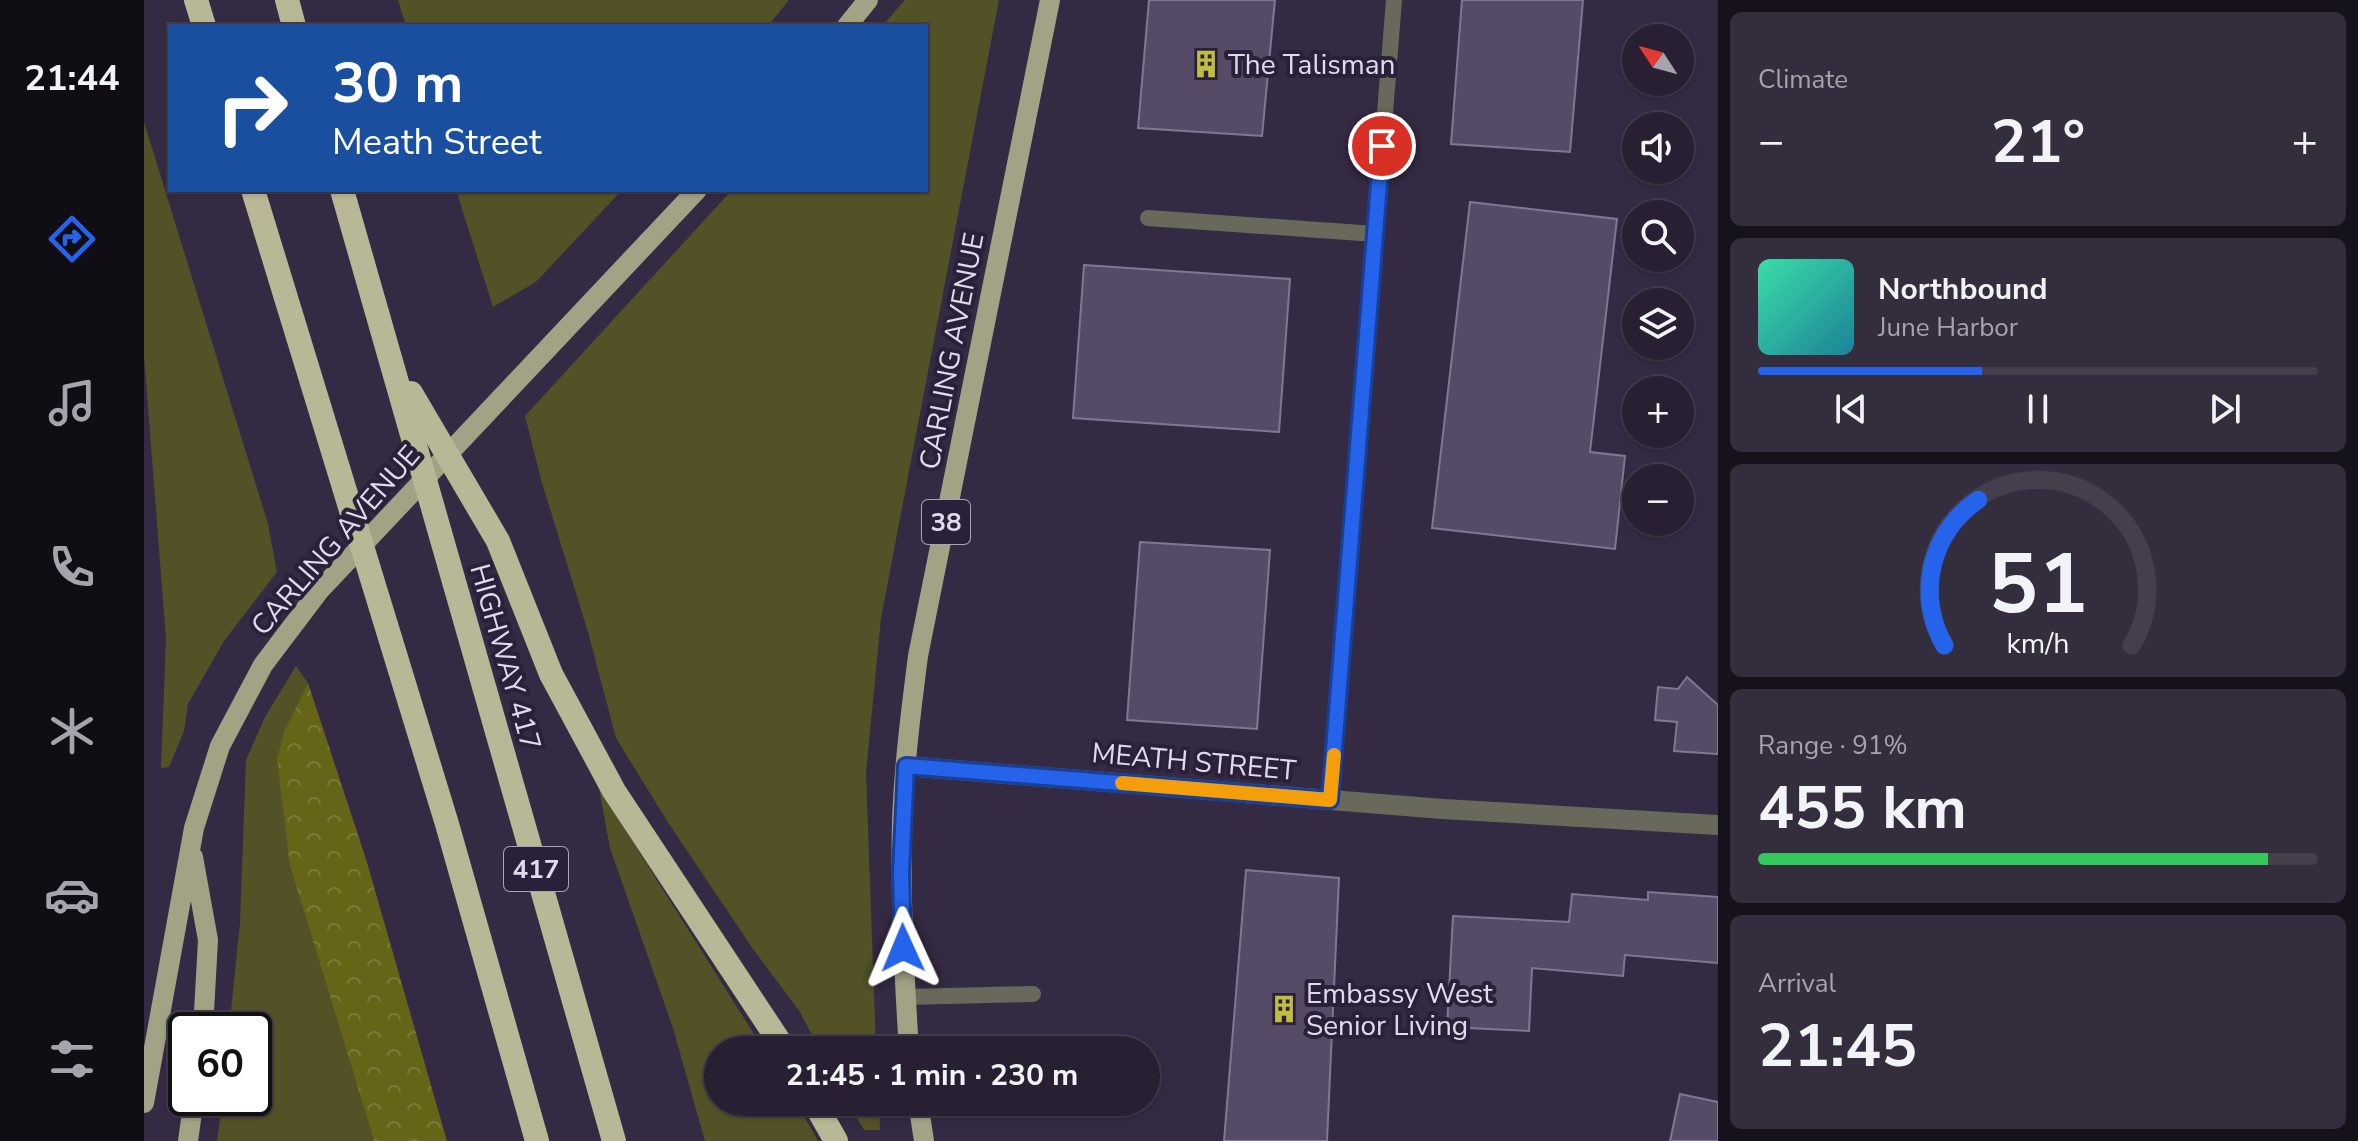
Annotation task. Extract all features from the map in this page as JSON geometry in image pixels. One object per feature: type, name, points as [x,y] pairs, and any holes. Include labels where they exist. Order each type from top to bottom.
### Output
[{"type":"highway","points":[[196,0],[203,24]]},
{"type":"highway","points":[[287,0],[293,24]]},
{"type":"highway","name":"417","points":[[254,192],[447,824],[537,1141]]},
{"type":"highway","name":"HIGHWAY 417","points":[[343,192],[614,1141]]},
{"type":"highway","points":[[394,365],[498,541],[551,674],[614,791],[776,1036]]},
{"type":"highway","points":[[822,1116],[836,1141]]},
{"type":"main road","points":[[849,24],[868,0]]},
{"type":"main road","name":"CARLING AVENUE","points":[[908,1036],[901,872],[906,766],[918,656],[1050,0]]},
{"type":"main road","name":"CARLING AVENUE","points":[[144,1103],[191,846],[220,746],[263,665],[340,569],[695,192]]},
{"type":"main road","points":[[191,846],[208,940],[204,1012]]},
{"type":"main road","points":[[188,1141],[191,1116]]},
{"type":"main road","points":[[920,1116],[924,1141]]},
{"type":"street","name":"MEATH STREET","points":[[906,766],[1443,809],[1718,825]]},
{"type":"lane","points":[[1330,800],[1394,0]]},
{"type":"lane","points":[[1148,218],[1375,234]]},
{"type":"lane","points":[[905,997],[1033,994]]},
{"type":"shaded area","points":[[398,0],[789,0],[770,24],[405,24]]},
{"type":"shaded area","points":[[905,0],[999,0],[881,618],[866,773],[875,1036],[813,1036],[800,1012],[753,949],[669,824],[616,738],[525,416],[730,192],[928,192],[928,24],[884,24]]},
{"type":"shaded area","points":[[144,122],[268,524],[277,572],[224,641],[188,704],[184,731],[169,767],[161,768],[166,639],[144,355]]},
{"type":"shaded area","points":[[457,192],[620,192],[536,282],[493,307]]},
{"type":"shaded area","points":[[296,666],[308,683],[285,729],[290,866],[374,1141],[217,1141],[220,1116],[272,1116],[272,1012],[231,1012],[240,923],[246,760],[265,717]]},
{"type":"shaded area","points":[[599,788],[755,1036],[704,1036],[704,1116],[804,1116],[818,1141],[705,1141],[673,1028],[610,848]]},
{"type":"shaded area","points":[[856,1116],[880,1116],[880,1130],[864,1130]]},
{"type":"green space","points":[[308,683],[366,859],[447,1141],[374,1141],[290,866],[277,759],[285,729]]},
{"type":"building","name":"The Talisman","points":[[1149,0],[1275,0],[1262,136],[1138,128]]},
{"type":"building","points":[[1462,0],[1583,0],[1570,152],[1451,144]]},
{"type":"building","points":[[1470,202],[1617,219],[1590,452],[1625,456],[1615,549],[1432,528]]},
{"type":"building","points":[[1084,265],[1290,279],[1279,432],[1073,418]]},
{"type":"building","points":[[1140,542],[1270,550],[1257,729],[1127,720]]},
{"type":"building","points":[[1687,677],[1718,705],[1718,754],[1674,751],[1677,722],[1655,720],[1658,687],[1678,689]]},
{"type":"building","name":"Embassy West Senior Living","points":[[1246,870],[1339,878],[1327,1141],[1224,1141]]},
{"type":"building","points":[[1648,892],[1718,897],[1718,963],[1625,955],[1623,976],[1532,968],[1529,1031],[1447,1027],[1453,916],[1569,922],[1572,894],[1648,900]]},
{"type":"building","points":[[1680,1094],[1718,1102],[1718,1141],[1670,1141]]},
{"type":"slow traffic","points":[[1122,783],[1330,800],[1334,755]]},
{"type":"place","name":"The Talisman","points":[[1206,64]]},
{"type":"place","name":"Embassy West Senior Living","points":[[1284,1009]]},
{"type":"route","points":[[903,948],[901,872],[906,766],[1330,800],[1382,146]]}]
